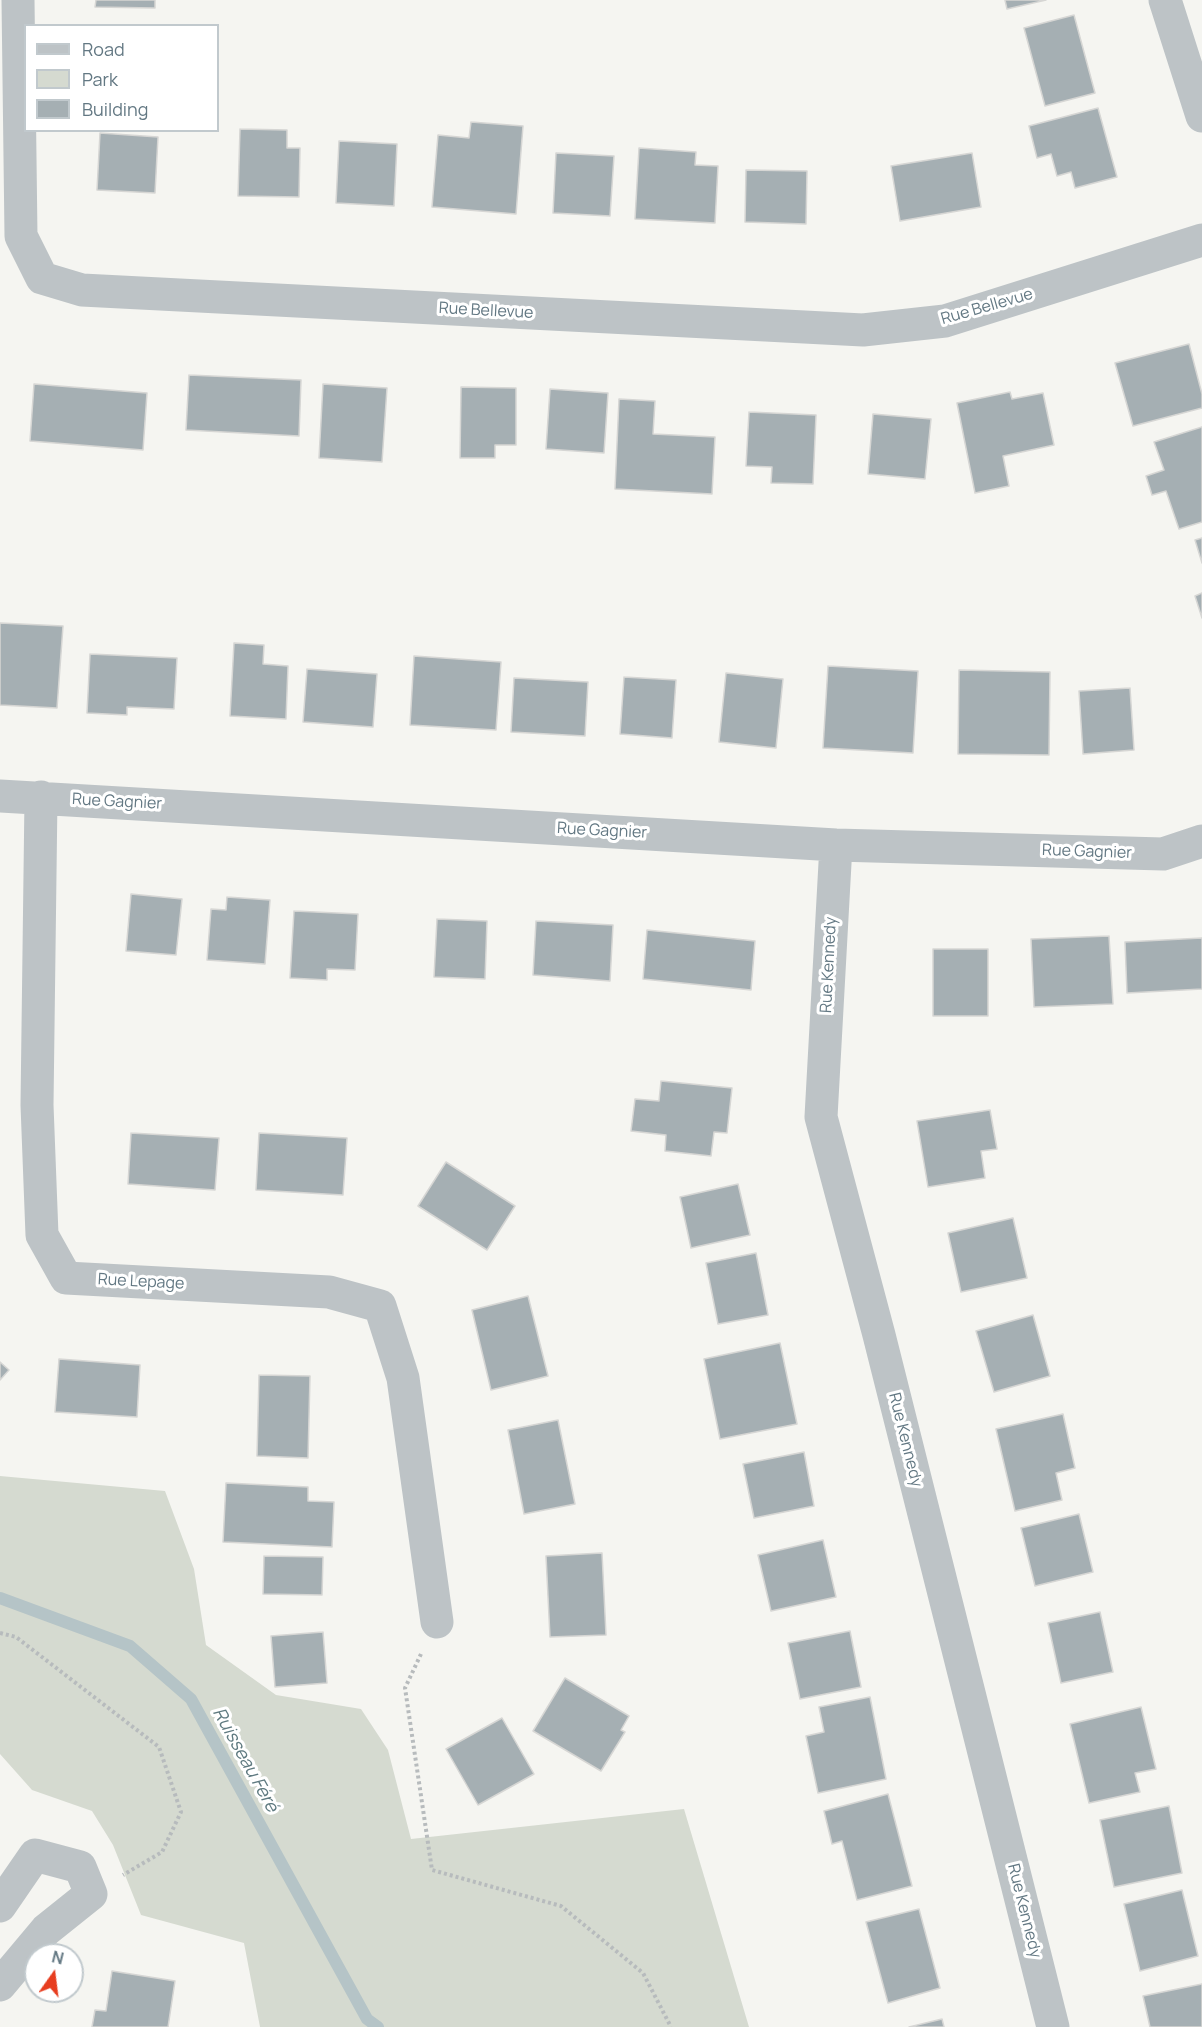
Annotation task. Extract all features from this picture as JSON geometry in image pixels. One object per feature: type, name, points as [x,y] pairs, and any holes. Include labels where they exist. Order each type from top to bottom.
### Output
[{"type":"street","name":"Rue Bellevue","points":[[18,0],[21,236],[42,278],[82,290],[862,330],[945,321],[1202,240]]},
{"type":"street","points":[[1165,0],[1202,116]]},
{"type":"street","name":"Rue Gagnier","points":[[0,796],[836,845],[1163,854],[1202,842]]},
{"type":"street","name":"Rue Lepage","points":[[40,797],[38,1105],[42,1235],[66,1278],[329,1292],[380,1306],[403,1378],[437,1622]]},
{"type":"street","name":"Rue Kennedy","points":[[836,845],[821,1117],[879,1335],[1053,2027]]},
{"type":"street","points":[[0,1906],[35,1855],[80,1867],[91,1894],[46,1930],[0,1985]]},
{"type":"path","points":[[437,1622],[405,1688],[432,1870],[561,1906],[643,1973],[671,2027]]},
{"type":"path","points":[[0,1633],[16,1638],[159,1747],[181,1812],[162,1852],[91,1894]]},
{"type":"green space","points":[[0,1476],[165,1491],[194,1569],[206,1645],[276,1695],[361,1709],[388,1750],[411,1839],[684,1809],[749,2027],[260,2027],[244,1943],[141,1915],[113,1845],[92,1811],[32,1790],[0,1754]]},
{"type":"building","points":[[96,0],[155,0],[155,8],[95,7]]},
{"type":"building","points":[[1005,0],[1046,0],[1007,9]]},
{"type":"building","points":[[1074,15],[1095,93],[1045,106],[1024,28]]},
{"type":"building","points":[[1098,108],[1117,177],[1075,188],[1071,172],[1057,176],[1051,154],[1037,158],[1029,126]]},
{"type":"building","points":[[471,122],[523,126],[516,214],[432,207],[438,135],[469,138]]},
{"type":"building","points":[[240,129],[287,130],[287,148],[300,148],[299,197],[238,196]]},
{"type":"building","points":[[100,133],[158,137],[155,193],[97,190]]},
{"type":"building","points":[[339,141],[397,144],[394,206],[336,203]]},
{"type":"building","points":[[639,148],[696,152],[695,165],[718,166],[715,223],[635,219]]},
{"type":"building","points":[[556,153],[614,156],[610,216],[553,213]]},
{"type":"building","points":[[972,153],[981,207],[900,221],[891,166]]},
{"type":"building","points":[[746,170],[807,171],[806,224],[745,222]]},
{"type":"building","points":[[1189,344],[1202,394],[1202,408],[1133,426],[1115,363]]},
{"type":"building","points":[[189,375],[301,380],[299,436],[186,430]]},
{"type":"building","points":[[34,384],[147,393],[143,450],[30,441]]},
{"type":"building","points":[[323,384],[387,388],[382,462],[319,458]]},
{"type":"building","points":[[461,387],[516,388],[516,445],[495,445],[495,458],[460,458]]},
{"type":"building","points":[[550,389],[608,393],[604,453],[546,449]]},
{"type":"building","points":[[1010,392],[1012,399],[1043,393],[1054,445],[1003,456],[1009,486],[975,493],[957,403]]},
{"type":"building","points":[[619,399],[655,401],[653,434],[715,437],[712,494],[615,489]]},
{"type":"building","points":[[749,412],[816,415],[813,484],[771,483],[772,467],[746,466]]},
{"type":"building","points":[[873,414],[931,419],[925,479],[868,474]]},
{"type":"building","points":[[1202,427],[1202,522],[1179,529],[1166,491],[1152,495],[1146,476],[1164,470],[1154,442]]},
{"type":"building","points":[[1202,538],[1202,563],[1195,540]]},
{"type":"building","points":[[1202,593],[1202,618],[1195,596]]},
{"type":"building","points":[[0,623],[63,626],[57,708],[0,705]]},
{"type":"building","points":[[234,643],[264,645],[263,664],[288,666],[286,719],[230,716]]},
{"type":"building","points":[[90,654],[177,658],[174,709],[127,707],[127,715],[87,713]]},
{"type":"building","points":[[414,656],[501,662],[496,730],[410,725]]},
{"type":"building","points":[[828,666],[918,671],[913,753],[823,748]]},
{"type":"building","points":[[307,669],[377,674],[373,727],[303,722]]},
{"type":"building","points":[[959,670],[1050,672],[1049,755],[958,754]]},
{"type":"building","points":[[726,673],[783,679],[776,748],[719,742]]},
{"type":"building","points":[[624,677],[676,680],[672,738],[620,734]]},
{"type":"building","points":[[514,678],[588,682],[585,736],[511,732]]},
{"type":"building","points":[[1130,688],[1134,750],[1083,754],[1079,691]]},
{"type":"building","points":[[131,894],[182,899],[176,955],[126,951]]},
{"type":"building","points":[[227,897],[270,900],[265,964],[207,960],[211,909],[226,910]]},
{"type":"building","points":[[294,911],[358,914],[355,970],[327,969],[327,980],[290,978]]},
{"type":"building","points":[[437,919],[487,921],[485,979],[434,977]]},
{"type":"building","points":[[536,921],[613,925],[610,981],[533,975]]},
{"type":"building","points":[[647,930],[755,941],[751,990],[643,979]]},
{"type":"building","points":[[1109,936],[1113,1004],[1034,1007],[1031,939]]},
{"type":"building","points":[[1202,938],[1202,989],[1127,993],[1125,942]]},
{"type":"building","points":[[933,949],[988,949],[988,1016],[933,1016]]},
{"type":"building","points":[[661,1081],[732,1088],[727,1133],[714,1132],[711,1156],[665,1151],[666,1135],[631,1131],[635,1099],[659,1101]]},
{"type":"building","points":[[990,1110],[997,1149],[981,1151],[985,1178],[928,1187],[917,1121]]},
{"type":"building","points":[[131,1133],[219,1138],[215,1190],[128,1184]]},
{"type":"building","points":[[259,1133],[347,1138],[343,1195],[256,1190]]},
{"type":"building","points":[[446,1162],[515,1206],[487,1250],[418,1206]]},
{"type":"building","points":[[738,1184],[750,1235],[691,1248],[680,1197]]},
{"type":"building","points":[[1013,1218],[1027,1278],[961,1292],[948,1233]]},
{"type":"building","points":[[756,1253],[768,1315],[718,1324],[706,1263]]},
{"type":"building","points":[[528,1296],[548,1376],[491,1390],[472,1310]]},
{"type":"building","points":[[1033,1315],[1050,1376],[994,1392],[976,1331]]},
{"type":"building","points":[[780,1343],[797,1424],[720,1439],[704,1359]]},
{"type":"building","points":[[59,1359],[140,1365],[137,1417],[55,1412]]},
{"type":"building","points":[[0,1362],[9,1370],[0,1380]]},
{"type":"building","points":[[259,1375],[310,1376],[308,1458],[257,1456]]},
{"type":"building","points":[[1063,1414],[1075,1468],[1056,1473],[1062,1500],[1015,1511],[996,1429]]},
{"type":"building","points":[[558,1420],[575,1504],[524,1514],[508,1430]]},
{"type":"building","points":[[804,1452],[814,1506],[754,1518],[743,1464]]},
{"type":"building","points":[[226,1483],[308,1487],[308,1501],[334,1502],[332,1547],[223,1542]]},
{"type":"building","points":[[1079,1514],[1093,1572],[1035,1586],[1021,1528]]},
{"type":"building","points":[[823,1540],[836,1597],[771,1611],[758,1555]]},
{"type":"building","points":[[602,1553],[606,1635],[550,1637],[546,1556]]},
{"type":"building","points":[[264,1556],[323,1557],[322,1595],[263,1594]]},
{"type":"building","points":[[1100,1612],[1113,1672],[1061,1683],[1048,1623]]},
{"type":"building","points":[[850,1631],[861,1687],[800,1699],[788,1643]]},
{"type":"building","points":[[323,1632],[327,1683],[275,1687],[271,1636]]},
{"type":"building","points":[[565,1678],[629,1716],[621,1730],[625,1732],[601,1771],[533,1731]]},
{"type":"building","points":[[870,1697],[886,1779],[818,1793],[806,1736],[824,1732],[819,1707]]},
{"type":"building","points":[[1141,1707],[1156,1769],[1135,1773],[1140,1792],[1089,1803],[1070,1724]]},
{"type":"building","points":[[502,1718],[534,1774],[478,1805],[446,1749]]},
{"type":"building","points":[[888,1794],[912,1886],[857,1900],[842,1841],[832,1844],[824,1811]]},
{"type":"building","points":[[1169,1806],[1182,1873],[1114,1887],[1100,1820]]},
{"type":"building","points":[[1182,1890],[1198,1956],[1140,1971],[1124,1904]]},
{"type":"building","points":[[919,1909],[940,1988],[888,2003],[866,1922]]},
{"type":"building","points":[[112,1971],[175,1981],[168,2027],[92,2027],[95,2010],[106,2011]]},
{"type":"building","points":[[1202,1984],[1202,2027],[1150,2027],[1143,1996]]},
{"type":"building","points":[[942,2019],[944,2027],[909,2027]]},
{"type":"waterway","name":"Ruisseau Féré","points":[[0,1598],[130,1646],[191,1699],[367,2019],[378,2027]]}]
